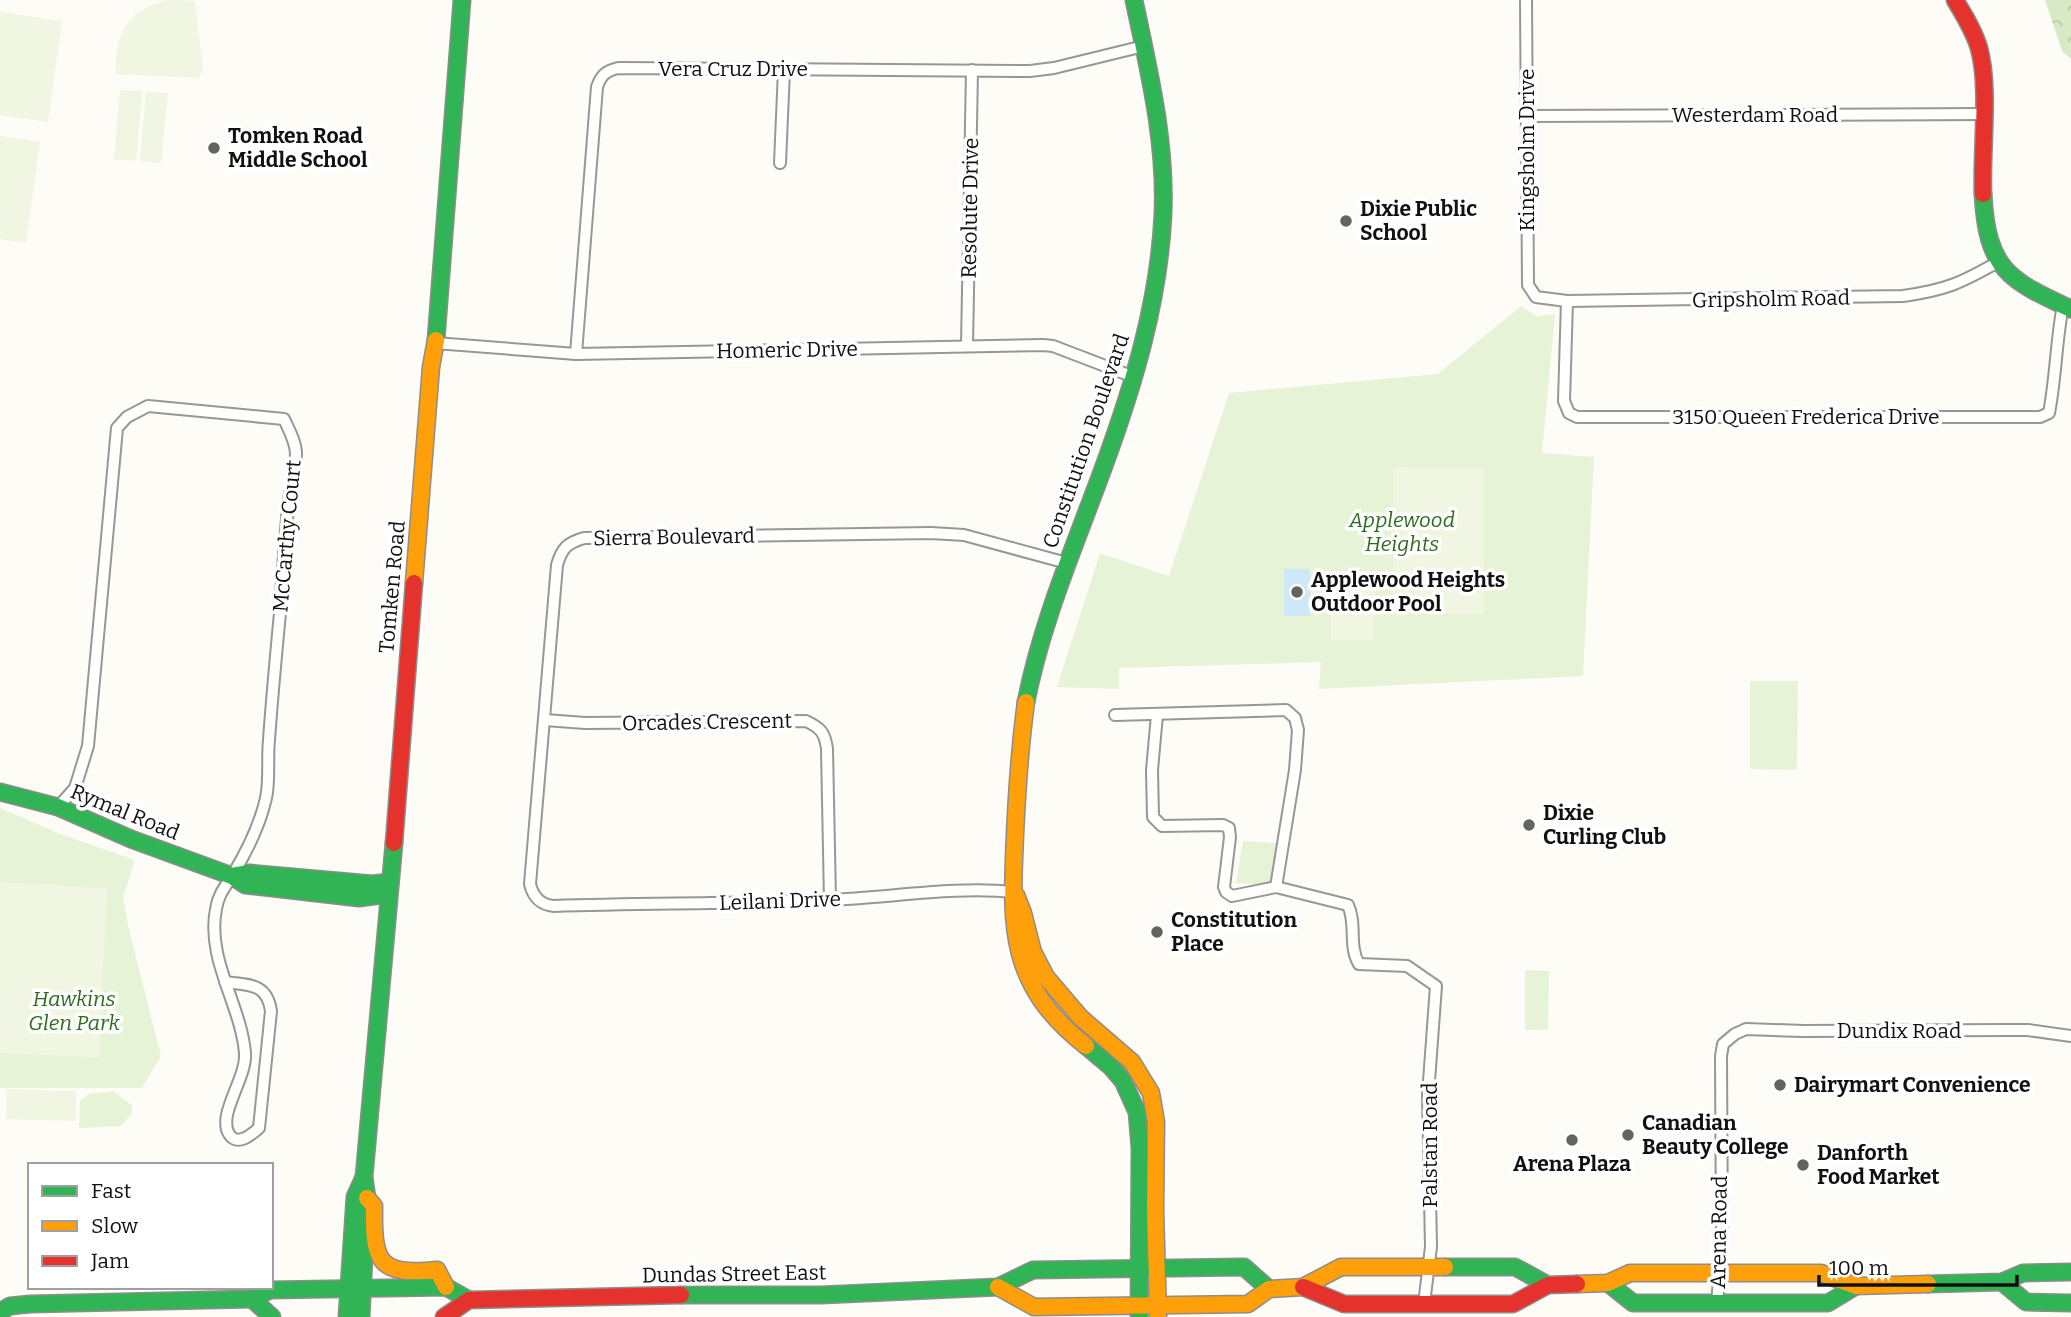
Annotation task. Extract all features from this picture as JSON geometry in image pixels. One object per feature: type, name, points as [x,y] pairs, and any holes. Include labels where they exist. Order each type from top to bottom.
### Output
[{"type":"street","name":"Tomken Road","points":[[347,1317],[355,1289],[367,1198],[364,1177],[462,0]]},
{"type":"street","name":"Constitution Boulevard","points":[[1134,0],[1160,135],[1162,221],[1157,274],[1149,320],[1134,377],[1036,658],[1021,727],[1014,892],[1023,908],[1030,944],[1041,970],[1074,1012],[1116,1046],[1140,1071],[1150,1090],[1157,1115],[1148,1267],[1158,1311]]},
{"type":"street","name":"Kingsholm Drive","points":[[1526,0],[1528,285],[1536,297]]},
{"type":"street","points":[[1955,0],[1973,33],[1982,62],[1984,211],[1988,238],[1998,262],[2010,277],[2067,307]]},
{"type":"street","name":"Vera Cruz Drive","points":[[576,354],[597,87],[600,77],[607,71],[618,68],[1030,71],[1055,68],[1143,46]]},
{"type":"street","points":[[780,163],[783,70]]},
{"type":"street","name":"Resolute Drive","points":[[967,346],[972,70]]},
{"type":"street","name":"Westerdam Road","points":[[1527,116],[1984,114]]},
{"type":"street","name":"Gripsholm Road","points":[[1536,297],[1567,300],[1903,296],[1940,291],[1962,283],[1998,262]]},
{"type":"street","name":"3150 Queen Frederica Drive","points":[[1567,300],[1564,401],[1569,413],[1577,417],[2040,417],[2049,413],[2058,331],[2067,307]]},
{"type":"street","name":"Homeric Drive","points":[[435,343],[576,354],[1053,346],[1134,377]]},
{"type":"street","name":"McCarthy Court","points":[[58,807],[75,788],[88,746],[117,428],[127,417],[149,406],[284,419],[296,453],[288,506],[267,796],[260,820],[232,876]]},
{"type":"street","name":"Sierra Boulevard","points":[[546,905],[536,897],[530,884],[557,565],[561,551],[568,542],[584,538],[931,533],[964,535],[1067,563]]},
{"type":"street","points":[[1115,715],[1286,710],[1295,718],[1298,730],[1294,771],[1276,887],[1233,896],[1226,892],[1224,887],[1229,828],[1223,825],[1163,826],[1153,817],[1157,715]]},
{"type":"street","name":"Orcades Crescent","points":[[545,720],[585,723],[806,721],[819,727],[825,736],[827,749],[831,900]]},
{"type":"street","name":"Rymal Road","points":[[0,792],[58,807],[131,839],[232,876],[249,873],[372,884],[389,888]]},
{"type":"street","points":[[225,982],[254,985],[270,999],[259,1128],[251,1136],[239,1140],[232,1138],[226,1130],[225,1117],[246,1066],[245,1050],[225,982],[217,952],[215,910],[220,893],[232,876]]},
{"type":"street","name":"Palstan Road","points":[[1276,887],[1348,905],[1354,922],[1354,956],[1359,964],[1407,966],[1436,986],[1428,1095],[1431,1189],[1429,1267],[1424,1304]]},
{"type":"street","name":"Leilani Drive","points":[[546,905],[831,900],[931,892],[1014,892]]},
{"type":"street","name":"Dundix Road","points":[[1730,1038],[1746,1029],[2016,1030],[2071,1036]]},
{"type":"street","name":"Arena Road","points":[[1717,1303],[1722,1235],[1721,1056],[1723,1044],[1730,1038]]},
{"type":"street","name":"Tomken Road","points":[[361,1317],[355,1289],[355,1197],[364,1177]]},
{"type":"street","points":[[367,1198],[374,1206],[373,1245],[378,1256],[398,1272],[437,1270],[446,1287]]},
{"type":"street","points":[[1139,1311],[1148,1267]]},
{"type":"street","name":"Dundas Street East","points":[[469,1300],[703,1294],[821,1295],[998,1287],[1033,1270],[1148,1267],[1244,1267],[1269,1289]]},
{"type":"street","points":[[998,1287],[1034,1307],[1158,1311],[1248,1304],[1269,1289],[1303,1287],[1341,1267],[1515,1267],[1548,1285]]},
{"type":"street","points":[[1303,1287],[1344,1304],[1513,1304],[1548,1285],[1608,1283],[1629,1273],[1821,1273],[1856,1286],[2002,1282],[2023,1273],[2071,1272]]},
{"type":"street","points":[[2002,1282],[2026,1303],[2071,1303]]},
{"type":"street","points":[[1608,1283],[1633,1303],[1828,1303],[1856,1286]]},
{"type":"street","points":[[4,1306],[252,1299],[270,1290],[446,1287],[469,1300],[444,1317]]},
{"type":"street","points":[[252,1299],[272,1317]]},
{"type":"green space","points":[[167,0],[195,1],[203,70],[199,78],[116,74],[118,48],[126,26],[142,10]]},
{"type":"green space","points":[[2045,0],[2071,0],[2071,59],[2062,51]]},
{"type":"green space","points":[[0,12],[62,21],[48,122],[0,115]]},
{"type":"green space","points":[[120,90],[142,91],[136,161],[114,159]]},
{"type":"green space","points":[[146,92],[168,93],[161,163],[140,161]]},
{"type":"green space","points":[[0,136],[40,142],[26,243],[0,239]]},
{"type":"green space","name":"Applewood Heights","points":[[1521,306],[1536,316],[1555,314],[1542,453],[1594,457],[1583,676],[1319,689],[1321,662],[1119,668],[1119,689],[1057,687],[1100,553],[1169,576],[1229,393],[1438,374]]},
{"type":"green space","points":[[1393,467],[1484,468],[1484,614],[1393,613]]},
{"type":"green space","points":[[1331,581],[1375,583],[1374,640],[1331,640]]},
{"type":"green space","points":[[1750,681],[1798,681],[1797,770],[1750,769]]},
{"type":"green space","name":"Hawkins Glen Park","points":[[0,808],[60,834],[135,860],[123,897],[161,1056],[142,1088],[0,1088]]},
{"type":"green space","points":[[1243,841],[1276,843],[1273,885],[1236,883]]},
{"type":"green space","points":[[0,882],[107,888],[99,1058],[0,1053]]},
{"type":"green space","points":[[1525,970],[1549,971],[1548,1030],[1525,1030]]},
{"type":"green space","points":[[7,1089],[76,1091],[76,1121],[6,1119]]},
{"type":"green space","points":[[113,1091],[132,1105],[132,1113],[121,1126],[79,1128],[80,1101],[89,1094]]},
{"type":"water","name":"Applewood Heights Outdoor Pool","points":[[1284,569],[1310,569],[1310,616],[1284,616]]},
{"type":"traffic: fast","points":[[436,340],[462,0]]},
{"type":"traffic: fast","points":[[1026,702],[1050,612],[1125,404],[1143,342],[1156,279],[1163,214],[1162,159],[1155,106],[1134,0]]},
{"type":"traffic: fast","points":[[1983,194],[1990,240],[2005,269],[2031,289],[2071,309]]},
{"type":"traffic: fast","points":[[0,792],[58,807],[131,839],[232,876],[245,885],[359,898],[388,894]]},
{"type":"traffic: fast","points":[[361,1317],[367,1198],[364,1177],[394,843]]},
{"type":"traffic: fast","points":[[232,876],[249,873],[372,884],[390,882]]},
{"type":"traffic: fast","points":[[1086,1046],[1123,1081],[1137,1112],[1140,1148],[1139,1317]]},
{"type":"traffic: fast","points":[[347,1317],[355,1197],[364,1177]]},
{"type":"traffic: fast","points":[[681,1295],[821,1295],[998,1287],[1033,1270],[1244,1267],[1269,1289]]},
{"type":"traffic: fast","points":[[1445,1267],[1515,1267],[1548,1285]]},
{"type":"traffic: fast","points":[[1928,1284],[2002,1282],[2023,1273],[2071,1272]]},
{"type":"traffic: fast","points":[[2002,1282],[2026,1302],[2071,1303]]},
{"type":"traffic: fast","points":[[1608,1283],[1633,1303],[1828,1303],[1856,1286]]},
{"type":"traffic: fast","points":[[0,1312],[10,1306],[30,1304],[252,1299],[270,1290],[446,1287],[469,1300]]},
{"type":"traffic: fast","points":[[252,1299],[272,1317]]},
{"type":"traffic: slow","points":[[414,583],[431,367],[436,340]]},
{"type":"traffic: slow","points":[[1026,702],[1019,768],[1013,898],[1019,951],[1041,1000],[1060,1023],[1086,1046]]},
{"type":"traffic: slow","points":[[1016,895],[1033,952],[1046,977],[1080,1017],[1132,1062],[1151,1093],[1156,1122],[1158,1317]]},
{"type":"traffic: slow","points":[[367,1198],[374,1206],[375,1240],[383,1261],[402,1270],[437,1270],[446,1287]]},
{"type":"traffic: slow","points":[[998,1287],[1034,1307],[1248,1304],[1269,1289],[1303,1287],[1341,1267],[1445,1267]]},
{"type":"traffic: slow","points":[[1577,1284],[1608,1283],[1630,1273],[1821,1273],[1856,1286],[1928,1284]]},
{"type":"traffic: jam","points":[[1955,0],[1974,35],[1982,64],[1985,100],[1983,194]]},
{"type":"traffic: jam","points":[[394,843],[414,583]]},
{"type":"traffic: jam","points":[[1303,1287],[1344,1304],[1513,1304],[1548,1285],[1577,1284]]},
{"type":"traffic: jam","points":[[444,1317],[469,1300],[681,1295]]},
{"type":"place","name":"Tomken Road Middle School","points":[[214,148]]},
{"type":"place","name":"Dixie Public School","points":[[1346,221]]},
{"type":"place","name":"Applewood Heights Outdoor Pool","points":[[1297,592]]},
{"type":"place","name":"Dixie Curling Club","points":[[1529,825]]},
{"type":"place","name":"Constitution Place","points":[[1157,932]]},
{"type":"place","name":"Dairymart Convenience","points":[[1780,1085]]},
{"type":"place","name":"Canadian Beauty College","points":[[1628,1135]]},
{"type":"place","name":"Arena Plaza","points":[[1572,1140]]},
{"type":"place","name":"Danforth Food Market","points":[[1803,1165]]}]
